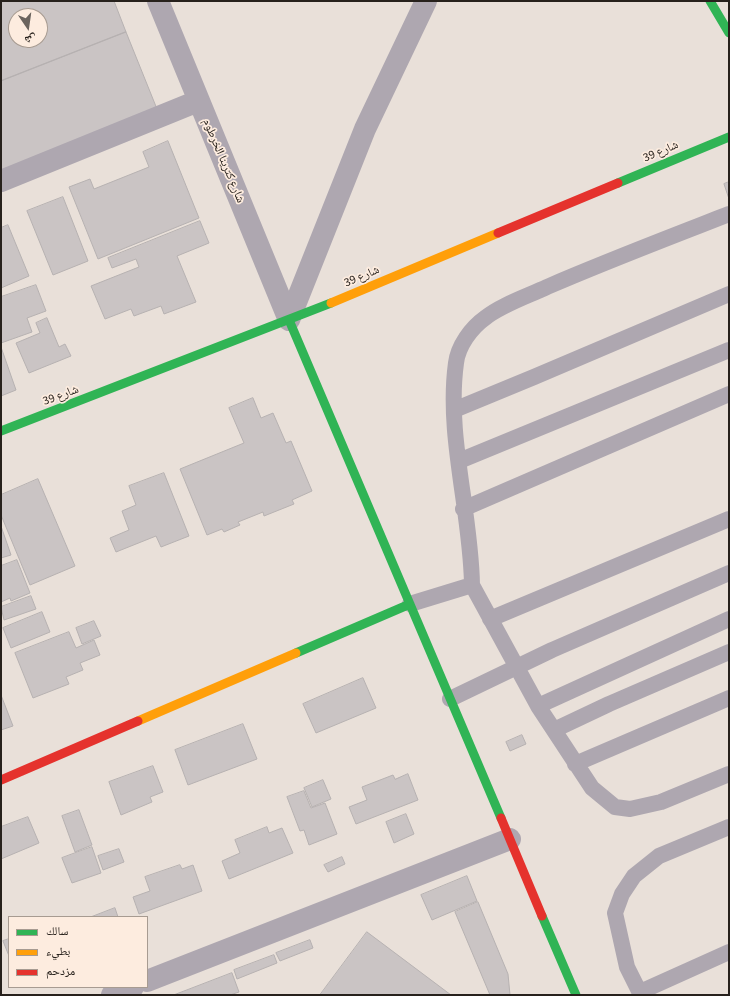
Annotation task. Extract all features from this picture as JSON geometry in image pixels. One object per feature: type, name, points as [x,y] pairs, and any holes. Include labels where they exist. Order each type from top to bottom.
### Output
[{"type":"street","name":"شارع كترينا الخرطوم","points":[[158,1],[289,320]]},
{"type":"street","points":[[426,1],[365,129],[289,320],[576,995]]},
{"type":"street","points":[[710,1],[729,33]]},
{"type":"street","points":[[1,180],[198,101]]},
{"type":"street","name":"شارع 39","points":[[1,432],[289,320],[729,137]]},
{"type":"street","points":[[1,780],[410,604]]},
{"type":"street","points":[[148,981],[510,839]]},
{"type":"street","points":[[112,995],[130,988]]},
{"type":"lane","points":[[729,214],[578,273],[519,300],[485,318],[465,338],[456,361],[454,410],[463,509],[472,567],[472,585],[515,667],[538,706],[592,788],[615,807],[630,810],[661,802],[729,774]]},
{"type":"lane","points":[[454,410],[729,294]]},
{"type":"lane","points":[[459,462],[729,350]]},
{"type":"lane","points":[[463,509],[729,394]]},
{"type":"lane","points":[[490,619],[729,519]]},
{"type":"lane","points":[[450,699],[515,667],[729,573]]},
{"type":"lane","points":[[410,604],[472,585]]},
{"type":"lane","points":[[538,706],[729,619]]},
{"type":"lane","points":[[554,730],[609,704],[729,652]]},
{"type":"lane","points":[[575,764],[729,698]]},
{"type":"lane","points":[[729,827],[659,856],[634,876],[622,894],[615,913],[627,967],[641,994],[729,952]]},
{"type":"building","points":[[1,1],[114,1],[126,32],[1,81]]},
{"type":"building","points":[[126,32],[157,109],[1,171],[1,81]]},
{"type":"building","points":[[168,141],[199,218],[98,259],[69,187],[90,179],[94,189],[149,167],[143,152]]},
{"type":"building","points":[[729,182],[729,199],[724,184]]},
{"type":"building","points":[[63,197],[88,261],[53,275],[27,211]]},
{"type":"building","points":[[200,221],[209,243],[177,256],[196,302],[164,314],[161,306],[134,316],[131,309],[105,319],[91,286],[139,267],[136,259],[112,268],[108,258]]},
{"type":"building","points":[[8,225],[29,276],[1,288],[1,228]]},
{"type":"building","points":[[36,285],[46,311],[27,318],[32,332],[1,343],[1,297]]},
{"type":"building","points":[[47,318],[59,347],[65,344],[71,356],[29,373],[16,343],[40,333],[36,323]]},
{"type":"building","points":[[1,347],[16,390],[1,396]]},
{"type":"building","points":[[253,398],[261,418],[273,413],[286,443],[291,441],[312,491],[292,500],[294,504],[264,516],[263,512],[238,522],[240,525],[224,532],[222,529],[207,535],[180,469],[244,443],[229,408]]},
{"type":"building","points":[[164,473],[189,536],[161,547],[156,536],[116,552],[110,538],[129,530],[122,511],[136,505],[129,486]]},
{"type":"building","points":[[38,479],[75,566],[30,585],[1,515],[1,495]]},
{"type":"building","points":[[1,526],[11,555],[1,558]]},
{"type":"building","points":[[17,560],[30,593],[11,601],[10,598],[1,602],[1,566]]},
{"type":"building","points":[[31,596],[36,609],[4,620],[1,607]]},
{"type":"building","points":[[42,612],[50,632],[11,648],[3,628]]},
{"type":"building","points":[[94,621],[101,636],[82,644],[76,628]]},
{"type":"building","points":[[69,632],[76,648],[94,640],[100,655],[80,663],[83,670],[66,677],[69,684],[33,698],[15,653]]},
{"type":"building","points":[[363,678],[376,708],[316,733],[303,704]]},
{"type":"building","points":[[1,695],[13,726],[1,730]]},
{"type":"building","points":[[243,724],[257,759],[188,785],[175,750]]},
{"type":"building","points":[[522,735],[526,744],[510,751],[506,742]]},
{"type":"building","points":[[153,766],[163,792],[150,797],[152,802],[121,815],[109,782]]},
{"type":"building","points":[[408,774],[418,800],[356,824],[349,807],[367,800],[362,787],[393,775],[395,779]]},
{"type":"building","points":[[323,780],[331,799],[312,807],[304,788]]},
{"type":"building","points":[[304,791],[311,808],[325,803],[337,834],[309,845],[304,830],[300,831],[287,797]]},
{"type":"building","points":[[79,810],[92,845],[75,852],[62,816]]},
{"type":"building","points":[[406,814],[414,834],[394,843],[386,822]]},
{"type":"building","points":[[28,817],[39,843],[1,859],[1,827]]},
{"type":"building","points":[[267,827],[269,833],[282,828],[293,853],[229,879],[222,861],[240,853],[235,840]]},
{"type":"building","points":[[92,847],[101,873],[72,883],[62,858]]},
{"type":"building","points":[[119,849],[124,862],[103,870],[98,856]]},
{"type":"building","points":[[342,857],[345,864],[328,872],[324,865]]},
{"type":"building","points":[[180,865],[182,869],[193,865],[202,891],[139,914],[133,897],[150,891],[145,877]]},
{"type":"building","points":[[467,876],[477,901],[432,920],[421,895]]},
{"type":"building","points":[[478,902],[508,974],[510,995],[490,995],[455,912]]},
{"type":"building","points":[[115,908],[118,916],[94,916]]},
{"type":"building","points":[[367,932],[451,995],[320,995]]},
{"type":"building","points":[[8,939],[8,954],[3,941]]},
{"type":"building","points":[[310,940],[313,948],[280,961],[276,953]]},
{"type":"building","points":[[274,955],[277,963],[237,979],[234,970]]},
{"type":"building","points":[[232,973],[239,992],[230,995],[174,995]]},
{"type":"traffic: fast","points":[[710,1],[729,33]]},
{"type":"traffic: fast","points":[[618,183],[729,137]]},
{"type":"traffic: fast","points":[[1,431],[331,303]]},
{"type":"traffic: fast","points":[[289,320],[501,818]]},
{"type":"traffic: fast","points":[[296,653],[410,604]]},
{"type":"traffic: fast","points":[[542,916],[576,995]]},
{"type":"traffic: slow","points":[[331,303],[498,233]]},
{"type":"traffic: slow","points":[[138,721],[296,653]]},
{"type":"traffic: jam","points":[[498,233],[618,183]]},
{"type":"traffic: jam","points":[[1,780],[138,721]]},
{"type":"traffic: jam","points":[[501,818],[542,916]]}]
